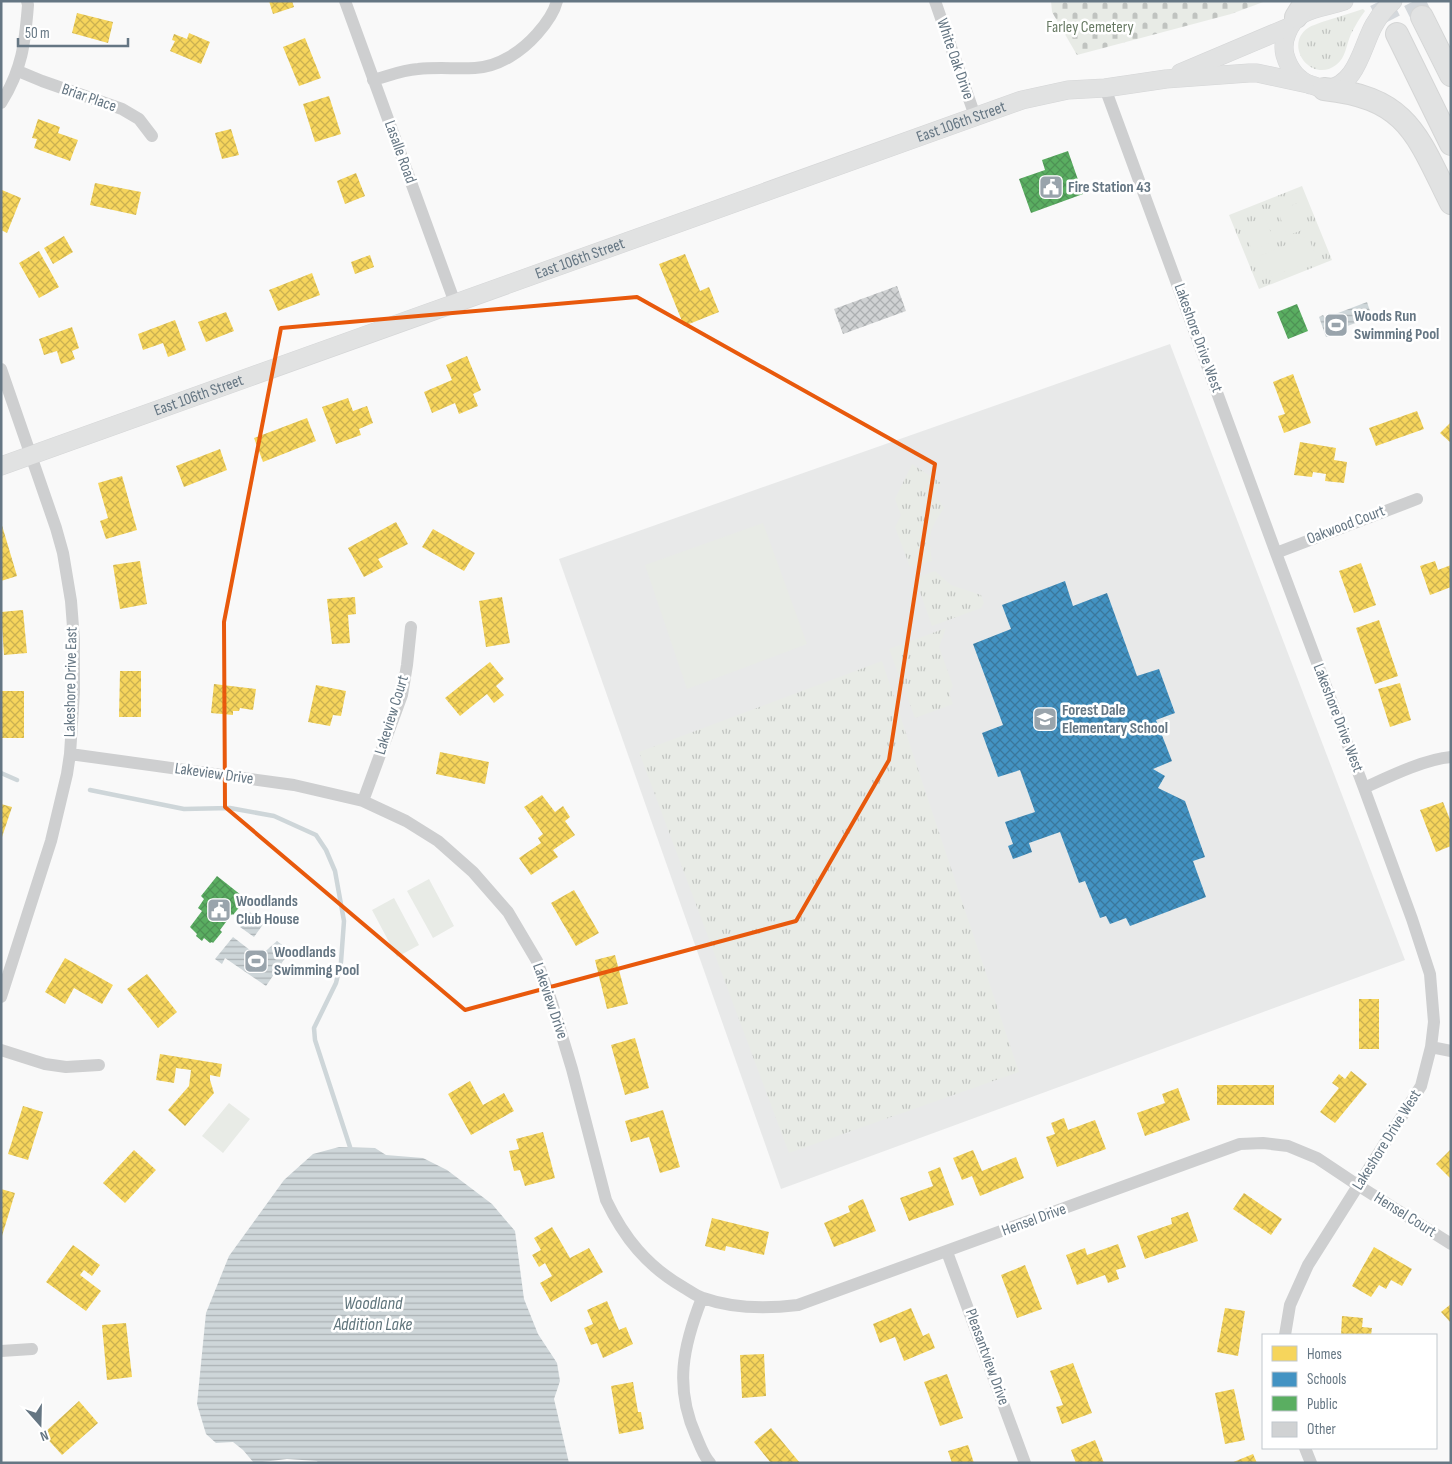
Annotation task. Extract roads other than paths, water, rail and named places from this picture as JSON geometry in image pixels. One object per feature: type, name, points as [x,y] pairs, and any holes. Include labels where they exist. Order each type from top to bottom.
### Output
[{"type":"highway","points":[[1422,17],[1451,75]]},
{"type":"highway","points":[[1396,34],[1451,144]]},
{"type":"highway","points":[[1316,86],[1346,91],[1375,100],[1399,116],[1420,142],[1451,203]]},
{"type":"street","points":[[1,103],[18,71],[26,37],[27,1]]},
{"type":"street","name":"Lasalle Road","points":[[345,1],[455,303]]},
{"type":"street","points":[[373,80],[416,69],[477,68],[494,64],[514,54],[531,41],[544,26],[557,1]]},
{"type":"street","name":"White Oak Drive","points":[[935,1],[975,116]]},
{"type":"street","name":"East 106th Street","points":[[1166,79],[1297,15],[1318,7],[1344,1]]},
{"type":"street","points":[[1297,15],[1285,39],[1284,46],[1288,63],[1297,77],[1316,86],[1337,86],[1355,68],[1374,25],[1382,12],[1393,1]]},
{"type":"street","name":"Briar Place","points":[[18,71],[122,109],[139,119],[152,136]]},
{"type":"street","name":"East 106th Street","points":[[1,466],[1022,100],[1068,90],[1105,88],[1166,79],[1258,73],[1316,86]]},
{"type":"street","name":"Lakeshore Drive West","points":[[1105,88],[1364,788],[1430,974],[1434,1022],[1421,1086],[1308,1265],[1290,1305],[1284,1334]]},
{"type":"street","name":"Lakeshore Drive East","points":[[1,369],[63,553],[71,601],[74,640],[74,692],[67,774],[51,841],[1,997]]},
{"type":"street","name":"Oakwood Court","points":[[1276,552],[1417,498]]},
{"type":"street","name":"Lakeview Court","points":[[363,801],[402,695],[411,627]]},
{"type":"street","name":"Lakeview Drive","points":[[70,754],[294,785],[363,801],[406,821],[438,841],[472,872],[508,912],[537,961],[572,1069],[606,1200],[614,1217],[636,1250],[656,1270],[676,1284],[702,1298]]},
{"type":"street","points":[[1364,788],[1405,770],[1442,757],[1451,756]]},
{"type":"street","points":[[1430,1047],[1451,1051]]},
{"type":"street","points":[[1,1050],[44,1064],[66,1067],[99,1065]]},
{"type":"street","name":"Hensel Drive","points":[[702,1298],[736,1306],[758,1308],[798,1305],[1240,1144],[1262,1143],[1288,1146],[1316,1158],[1359,1186]]},
{"type":"street","name":"Hensel Court","points":[[1359,1186],[1451,1244]]},
{"type":"street","name":"Pleasantview Drive","points":[[947,1252],[1025,1463]]},
{"type":"street","points":[[702,1298],[694,1319],[683,1364],[684,1398],[690,1422],[705,1457],[710,1463]]},
{"type":"street","points":[[1,1351],[32,1349]]},
{"type":"street","points":[[1306,1449],[1311,1463]]},
{"type":"water","name":"Woods Run Swimming Pool","points":[[1367,302],[1372,317],[1331,332],[1332,335],[1326,337],[1319,317],[1323,315],[1325,318]]},
{"type":"water","points":[[250,912],[264,923],[254,937],[240,927]]},
{"type":"water","name":"Woodlands Swimming Pool","points":[[233,937],[259,957],[277,941],[290,951],[266,986],[225,958],[222,964],[215,959]]},
{"type":"water","name":"Woodland Addition Lake","points":[[339,1147],[375,1148],[386,1155],[423,1158],[447,1170],[492,1204],[515,1231],[524,1299],[538,1334],[557,1363],[560,1381],[554,1399],[569,1463],[318,1463],[317,1461],[287,1459],[254,1463],[233,1442],[216,1443],[206,1434],[197,1404],[206,1313],[229,1256],[284,1180],[313,1154]]},
{"type":"waterway","points":[[1,773],[17,780]]},
{"type":"waterway","points":[[90,790],[184,809],[230,808],[274,816],[316,835],[326,850],[335,871],[344,921],[341,962],[336,983],[314,1028],[315,1040],[350,1147]]},
{"type":"tunnel","points":[[1380,1],[1397,34]]},
{"type":"tunnel","points":[[1414,1],[1422,17]]},
{"type":"place","name":"Fire Station 43","points":[[1051,187]]},
{"type":"place","name":"Woods Run Swimming Pool","points":[[1336,325]]},
{"type":"place","name":"Forest Dale Elementary School","points":[[1045,719]]},
{"type":"place","name":"Woodlands Club House","points":[[219,910]]},
{"type":"place","name":"Woodlands Swimming Pool","points":[[256,961]]},
{"type":"park label","name":"Farley Cemetery","points":[[1090,27]]}]
